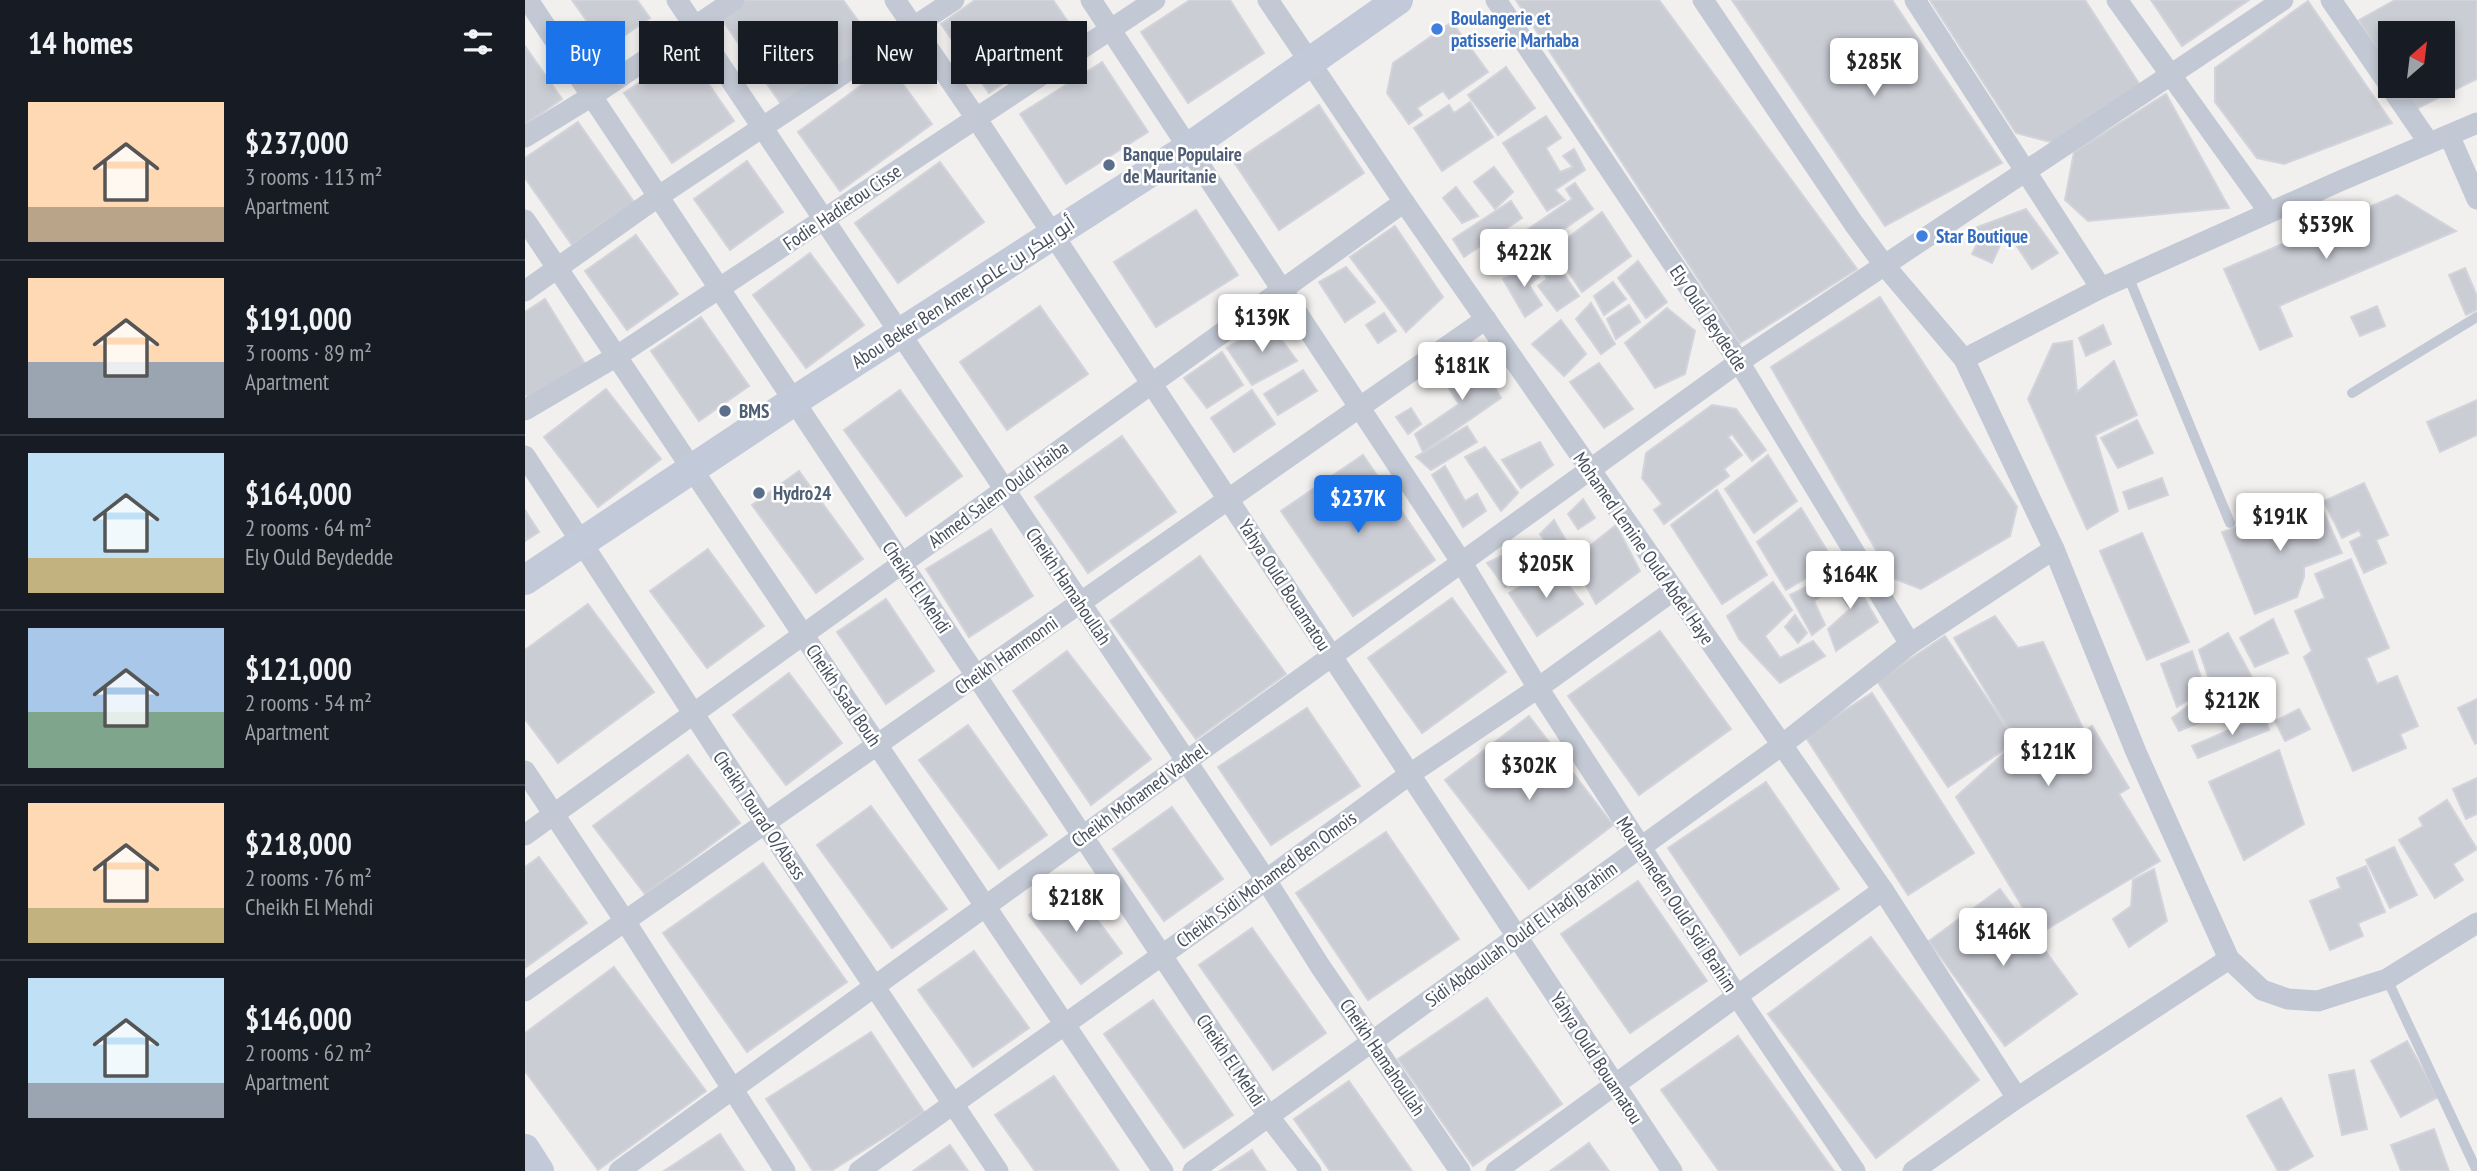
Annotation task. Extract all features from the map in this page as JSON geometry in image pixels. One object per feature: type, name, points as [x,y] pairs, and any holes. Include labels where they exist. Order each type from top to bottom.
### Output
[{"type":"street","name":"Cheikh El Mehdi","points":[[528,0],[1269,1117],[1311,1171]]},
{"type":"street","name":"Cheikh Hamahoullah","points":[[677,0],[692,21]]},
{"type":"street","points":[[702,21],[734,0]]},
{"type":"street","name":"Yahya Ould Bouamatou","points":[[895,0],[907,21]]},
{"type":"street","points":[[924,21],[954,0]]},
{"type":"street","name":"Mouhameden Ould Sidi Brahim","points":[[1091,0],[1462,563],[1640,848],[1855,1171]]},
{"type":"street","name":"Fodie Hadietou Cisse","points":[[525,410],[617,356],[1155,0]]},
{"type":"street","name":"Mohamed Lemine Ould Abdel Haye","points":[[1268,0],[1404,202],[1883,890],[2017,1098]]},
{"type":"street","name":"Abou Beker Ben Amer أبو بيكر بن عامر","points":[[525,580],[794,401],[1188,148],[1398,0]]},
{"type":"street","name":"Ely Ould Beydedde","points":[[1496,0],[1739,362],[1910,644]]},
{"type":"street","points":[[1703,0],[1854,224],[1885,266],[1964,359],[2054,549],[2136,752],[2229,959],[2262,990],[2288,999],[2318,1002],[2387,979],[2477,923]]},
{"type":"street","points":[[1915,0],[2028,171],[2101,288]]},
{"type":"street","points":[[2117,0],[2269,212]]},
{"type":"street","name":"Cheikh Mohamed Vadhel","points":[[619,1171],[1739,362],[2283,0]]},
{"type":"street","points":[[2331,0],[2428,143]]},
{"type":"street","points":[[525,137],[639,64]]},
{"type":"street","name":"Yahya Ould Bouamatou","points":[[937,64],[976,118],[1672,1171]]},
{"type":"street","points":[[525,292],[659,196],[852,68]]},
{"type":"street","name":"Cheikh Hamahoullah","points":[[724,69],[1266,880],[1320,966],[1460,1171]]},
{"type":"street","points":[[1964,359],[2101,288],[2477,123]]},
{"type":"street","points":[[2449,135],[2477,199]]},
{"type":"street","name":"Ahmed Salem Ould Haiba","points":[[525,835],[1404,202]]},
{"type":"street","name":"Cheikh Saad Bouh","points":[[525,220],[1163,1171]]},
{"type":"street","name":"Cheikh Hammonni","points":[[525,991],[1486,319]]},
{"type":"street","name":"Cheikh Tourad O/Abass","points":[[525,456],[765,823],[998,1171]]},
{"type":"street","name":"Sidi Abdoullah Ould El Hadj Brahim","points":[[1193,1171],[1782,745],[1910,644],[2054,549]]},
{"type":"street","name":"Cheikh Sidi Mohamed Ben Omois","points":[[859,1171],[1410,774],[1538,688],[1674,590]]},
{"type":"street","points":[[525,771],[785,1171]]},
{"type":"street","points":[[1496,1171],[1883,890]]},
{"type":"street","points":[[1913,1171],[2017,1098],[2229,959]]},
{"type":"street","points":[[525,1149],[539,1171]]},
{"type":"lane","points":[[2128,276],[2230,523]]},
{"type":"lane","points":[[2352,393],[2477,317]]},
{"type":"lane","points":[[2387,979],[2477,1171]]},
{"type":"building","points":[[572,0],[637,0],[650,18],[639,21],[639,26],[625,35],[625,21],[587,21]]},
{"type":"building","points":[[745,0],[843,0],[858,21],[852,21],[852,60],[838,70],[838,21],[738,21],[738,43],[720,17]]},
{"type":"building","points":[[975,0],[1053,0],[1067,21],[951,21],[951,38],[941,24]]},
{"type":"building","points":[[1190,0],[1230,0],[1264,53],[1188,103],[1141,32]]},
{"type":"building","points":[[1516,0],[1659,0],[1857,269],[1740,343]]},
{"type":"building","points":[[1732,0],[1892,0],[2002,163],[1885,226]]},
{"type":"building","points":[[1930,0],[2085,0],[2140,85],[2055,143],[2016,133]]},
{"type":"building","points":[[2151,0],[2249,0],[2182,46]]},
{"type":"building","points":[[2395,0],[2477,0],[2477,79],[2455,90],[2455,21],[2378,21],[2378,52],[2359,20]]},
{"type":"building","points":[[2308,1],[2392,123],[2284,164],[2257,158],[2215,102],[2215,68]]},
{"type":"building","points":[[1452,22],[1488,72],[1449,99],[1443,91],[1417,108],[1422,115],[1409,124],[1387,93],[1393,63]]},
{"type":"building","points":[[525,46],[546,76],[546,84],[552,84],[562,99],[525,125]]},
{"type":"building","points":[[1102,62],[1148,132],[1066,184],[1020,114],[1067,84],[1087,84],[1087,72]]},
{"type":"building","points":[[1506,67],[1535,108],[1498,135],[1468,95]]},
{"type":"building","points":[[639,83],[709,84],[734,121],[672,163],[624,93]]},
{"type":"building","points":[[767,84],[818,84],[784,108]]},
{"type":"building","points":[[863,84],[903,84],[932,124],[840,191],[798,132]]},
{"type":"building","points":[[983,84],[1002,84],[989,93]]},
{"type":"building","points":[[2166,94],[2229,208],[2088,221],[2065,200],[2074,152]]},
{"type":"building","points":[[2405,98],[2438,98],[2412,111]]},
{"type":"building","points":[[1470,102],[1493,137],[1442,171],[1414,128],[1449,105],[1454,113]]},
{"type":"building","points":[[1319,105],[1364,173],[1279,230],[1234,162]]},
{"type":"building","points":[[1546,116],[1561,138],[1546,148],[1560,172],[1573,167],[1563,156],[1574,149],[1585,170],[1555,190],[1565,200],[1547,211],[1503,143]]},
{"type":"building","points":[[578,122],[634,202],[572,245],[525,178],[525,158]]},
{"type":"building","points":[[747,161],[783,212],[730,250],[694,199]]},
{"type":"building","points":[[940,162],[984,222],[898,283],[855,223]]},
{"type":"building","points":[[1494,167],[1513,192],[1495,209],[1474,182]]},
{"type":"building","points":[[1575,183],[1593,209],[1506,269],[1495,252],[1572,199],[1566,189]]},
{"type":"building","points":[[1456,187],[1478,216],[1462,223],[1443,198]]},
{"type":"building","points":[[2397,195],[2456,231],[2279,306],[2292,336],[2260,350],[2224,269]]},
{"type":"building","points":[[1511,201],[1522,218],[1464,257],[1453,239]]},
{"type":"building","points":[[2026,209],[2058,253],[2032,269],[2014,242],[2002,241],[1992,263],[1972,254],[1981,236],[1972,229]]},
{"type":"building","points":[[1196,210],[1238,275],[1156,327],[1114,262]]},
{"type":"building","points":[[1602,212],[1631,256],[1582,292],[1553,249]]},
{"type":"building","points":[[1395,226],[1443,297],[1406,332],[1350,257]]},
{"type":"building","points":[[636,235],[678,294],[627,330],[585,271]]},
{"type":"building","points":[[810,253],[864,325],[806,368],[753,295]]},
{"type":"building","points":[[1551,256],[1579,296],[1557,311],[1538,286],[1547,279],[1538,262]]},
{"type":"building","points":[[1638,261],[1667,302],[1646,318],[1618,278]]},
{"type":"building","points":[[1535,264],[1539,277],[1529,285],[1542,305],[1525,317],[1503,279]]},
{"type":"building","points":[[1346,267],[1375,302],[1345,322],[1319,282]]},
{"type":"building","points":[[2465,268],[2477,296],[2477,310],[2466,315],[2449,275]]},
{"type":"building","points":[[1613,282],[1626,299],[1604,315],[1594,296]]},
{"type":"building","points":[[1880,297],[2017,507],[2010,536],[1921,589],[1892,578],[1771,367]]},
{"type":"building","points":[[545,299],[585,364],[529,399],[525,394],[525,312]]},
{"type":"building","points":[[1591,303],[1615,344],[1601,354],[1576,319]]},
{"type":"building","points":[[1629,305],[1640,322],[1616,339],[1607,319]]},
{"type":"building","points":[[1040,306],[1088,374],[1007,430],[960,362]]},
{"type":"building","points":[[2377,306],[2385,326],[2360,336],[2351,317]]},
{"type":"building","points":[[1667,308],[1695,331],[1685,374],[1655,388],[1625,343]]},
{"type":"building","points":[[1384,313],[1396,331],[1378,343],[1366,325]]},
{"type":"building","points":[[701,317],[749,386],[699,421],[651,351]]},
{"type":"building","points":[[1561,320],[1586,354],[1564,376],[1532,344]]},
{"type":"building","points":[[1269,322],[1297,361],[1252,385],[1227,348]]},
{"type":"building","points":[[2103,325],[2111,344],[2086,356],[2079,338]]},
{"type":"building","points":[[2072,341],[2077,392],[2114,361],[2137,415],[2095,435],[2118,511],[2087,529],[2028,399],[2053,344]]},
{"type":"building","points":[[1222,352],[1243,385],[1207,408],[1184,378]]},
{"type":"building","points":[[1476,354],[1501,398],[1423,452],[1415,434],[1459,404],[1444,381]]},
{"type":"building","points":[[1599,363],[1633,409],[1604,428],[1570,382]]},
{"type":"building","points":[[1303,370],[1317,391],[1278,415],[1264,394]]},
{"type":"building","points":[[606,389],[661,459],[598,507],[544,437]]},
{"type":"building","points":[[900,390],[962,476],[906,516],[844,430]]},
{"type":"building","points":[[1252,390],[1275,424],[1234,452],[1211,418]]},
{"type":"building","points":[[2477,400],[2477,435],[2440,452],[2427,422]]},
{"type":"building","points":[[1712,405],[1736,409],[1766,450],[1752,461],[1732,434],[1728,437],[1742,455],[1724,469],[1729,476],[1664,524],[1654,510],[1662,504],[1642,478],[1646,453]]},
{"type":"building","points":[[1411,408],[1421,424],[1408,434],[1396,417]]},
{"type":"building","points":[[2137,420],[2153,453],[2118,468],[2101,438]]},
{"type":"building","points":[[1467,426],[1477,442],[1431,470],[1416,457]]},
{"type":"building","points":[[1122,436],[1176,512],[1088,573],[1035,497]]},
{"type":"building","points":[[1540,442],[1553,465],[1521,488],[1502,460]]},
{"type":"building","points":[[1485,447],[1518,493],[1501,511],[1465,457]]},
{"type":"building","points":[[1363,455],[1435,560],[1353,616],[1281,511]]},
{"type":"building","points":[[1768,455],[1797,501],[1754,533],[1725,489]]},
{"type":"building","points":[[1445,466],[1465,501],[1477,494],[1486,511],[1463,527],[1432,475]]},
{"type":"building","points":[[799,471],[863,559],[816,593],[752,505]]},
{"type":"building","points":[[2162,478],[2168,495],[2129,509],[2123,492]]},
{"type":"building","points":[[2364,483],[2388,535],[2376,540],[2386,563],[2364,573],[2350,542],[2362,536],[2359,530],[2342,538],[2324,501]]},
{"type":"building","points":[[1717,490],[1767,575],[1722,604],[1671,525]]},
{"type":"building","points":[[1583,499],[1595,518],[1578,529],[1568,514]]},
{"type":"building","points":[[2318,500],[2342,553],[2304,567],[2304,577],[2297,597],[2255,614],[2222,532]]},
{"type":"building","points":[[1801,508],[1834,562],[1786,590],[1757,542]]},
{"type":"building","points":[[525,510],[539,532],[525,541]]},
{"type":"building","points":[[1554,520],[1569,546],[1556,557],[1540,534]]},
{"type":"building","points":[[1616,525],[1640,571],[1596,604],[1572,560]]},
{"type":"building","points":[[991,529],[1033,596],[969,637],[926,569]]},
{"type":"building","points":[[2142,533],[2189,642],[2147,660],[2100,551]]},
{"type":"building","points":[[1531,542],[1543,562],[1505,587],[1487,563]]},
{"type":"building","points":[[708,549],[764,626],[707,668],[650,591]]},
{"type":"building","points":[[1200,556],[1286,674],[1196,739],[1110,621]]},
{"type":"building","points":[[2351,559],[2389,648],[2366,658],[2377,684],[2397,676],[2418,726],[2400,734],[2406,748],[2353,771],[2304,657],[2312,651],[2295,611],[2325,598],[2315,574]]},
{"type":"building","points":[[1845,565],[1878,622],[1836,651],[1828,629],[1850,609],[1830,577]]},
{"type":"building","points":[[1555,567],[1583,604],[1537,636],[1509,593]]},
{"type":"building","points":[[1824,578],[1829,590],[1814,601],[1825,625],[1812,635],[1790,595]]},
{"type":"building","points":[[1773,582],[1792,610],[1765,636],[1780,658],[1813,641],[1825,656],[1780,683],[1739,639],[1727,616]]},
{"type":"building","points":[[1452,598],[1506,672],[1422,733],[1368,658]]},
{"type":"building","points":[[886,599],[934,671],[886,704],[837,632]]},
{"type":"building","points":[[588,604],[654,692],[558,763],[525,719],[525,650]]},
{"type":"building","points":[[1795,615],[1807,633],[1798,643],[1785,627]]},
{"type":"building","points":[[1995,616],[2018,648],[2043,642],[2084,731],[2092,726],[2129,788],[2119,794],[2160,861],[2039,934],[1956,797],[2016,742],[1954,638]]},
{"type":"building","points":[[2273,619],[2288,653],[2255,667],[2240,638]]},
{"type":"building","points":[[1660,631],[1731,729],[1639,795],[1568,696]]},
{"type":"building","points":[[2228,633],[2262,696],[2179,731],[2172,718],[2212,688],[2199,650]]},
{"type":"building","points":[[1945,636],[2016,742],[1948,787],[1877,681]]},
{"type":"building","points":[[1067,651],[1151,759],[1091,805],[1013,691]]},
{"type":"building","points":[[2192,651],[2205,689],[2177,707],[2161,664]]},
{"type":"building","points":[[789,673],[842,743],[786,785],[733,715]]},
{"type":"building","points":[[1872,693],[1974,853],[1908,895],[1805,736]]},
{"type":"building","points":[[2477,699],[2477,743],[2475,744],[2458,708]]},
{"type":"building","points":[[1307,708],[1360,786],[1271,845],[1218,767]]},
{"type":"building","points":[[2299,709],[2310,729],[2285,741],[2275,721]]},
{"type":"building","points":[[2264,715],[2269,730],[2198,758],[2192,746]]},
{"type":"building","points":[[1529,716],[1613,825],[1529,889],[1445,780]]},
{"type":"building","points":[[968,725],[1047,835],[999,869],[919,760]]},
{"type":"building","points":[[2279,750],[2304,824],[2244,860],[2209,782]]},
{"type":"building","points":[[688,755],[740,823],[645,894],[593,826]]},
{"type":"building","points":[[2477,778],[2477,814],[2466,819],[2453,789]]},
{"type":"building","points":[[1766,782],[1839,889],[1740,955],[1668,848]]},
{"type":"building","points":[[2447,800],[2477,849],[2453,864],[2463,880],[2435,898],[2399,840],[2423,826],[2419,818]]},
{"type":"building","points":[[871,806],[947,909],[892,948],[817,845]]},
{"type":"building","points":[[1172,807],[1223,879],[1164,921],[1113,849]]},
{"type":"building","points":[[1386,832],[1459,939],[1368,1000],[1296,893]]},
{"type":"building","points":[[2394,847],[2417,895],[2390,908],[2366,860]]},
{"type":"building","points":[[539,857],[587,923],[525,968],[525,867]]},
{"type":"building","points":[[763,863],[847,982],[747,1052],[663,933]]},
{"type":"building","points":[[2366,866],[2385,912],[2358,923],[2363,936],[2330,950],[2310,901],[2341,888],[2337,878]]},
{"type":"building","points":[[2154,869],[2167,921],[2129,947],[2113,919],[2131,906],[2133,880]]},
{"type":"building","points":[[1638,881],[1707,981],[1630,1033],[1561,934]]},
{"type":"building","points":[[1071,884],[1122,953],[1081,984],[1029,915]]},
{"type":"building","points":[[2000,889],[2077,994],[2005,1046],[1929,941]]},
{"type":"building","points":[[1252,928],[1326,1033],[1273,1070],[1199,965]]},
{"type":"building","points":[[1871,937],[1979,1080],[1876,1158],[1768,1014]]},
{"type":"building","points":[[974,951],[1029,1028],[973,1067],[918,990]]},
{"type":"building","points":[[614,967],[706,1091],[598,1170],[525,1071],[525,1033]]},
{"type":"building","points":[[1487,998],[1562,1104],[1473,1166],[1398,1059]]},
{"type":"building","points":[[1153,1000],[1233,1115],[1184,1148],[1104,1034]]},
{"type":"building","points":[[871,1032],[924,1112],[831,1171],[813,1171],[766,1099]]},
{"type":"building","points":[[1738,1036],[1834,1171],[1719,1171],[1661,1090]]},
{"type":"building","points":[[2407,1041],[2438,1097],[2401,1117],[2371,1061]]},
{"type":"building","points":[[2354,1070],[2367,1129],[2342,1135],[2329,1075]]},
{"type":"building","points":[[1054,1076],[1119,1171],[1035,1171],[995,1115]]},
{"type":"building","points":[[1349,1081],[1412,1171],[1330,1171],[1294,1119]]},
{"type":"building","points":[[2281,1098],[2313,1156],[2286,1171],[2278,1171],[2247,1116]]},
{"type":"building","points":[[2434,1129],[2449,1171],[2401,1171],[2391,1145]]},
{"type":"building","points":[[720,1134],[744,1171],[664,1171]]},
{"type":"building","points":[[1589,1143],[1609,1171],[1550,1171]]},
{"type":"building","points":[[950,1145],[968,1171],[913,1171]]},
{"type":"building","points":[[1252,1150],[1266,1171],[1220,1171]]},
{"type":"place","name":"Boulangerie et patisserie Marhaba","points":[[1437,29]]},
{"type":"place","name":"Banque Populaire de Mauritanie","points":[[1109,165]]},
{"type":"place","name":"Star Boutique","points":[[1922,236]]},
{"type":"place","name":"BMS","points":[[725,411]]},
{"type":"place","name":"Hydro24","points":[[759,493]]}]
